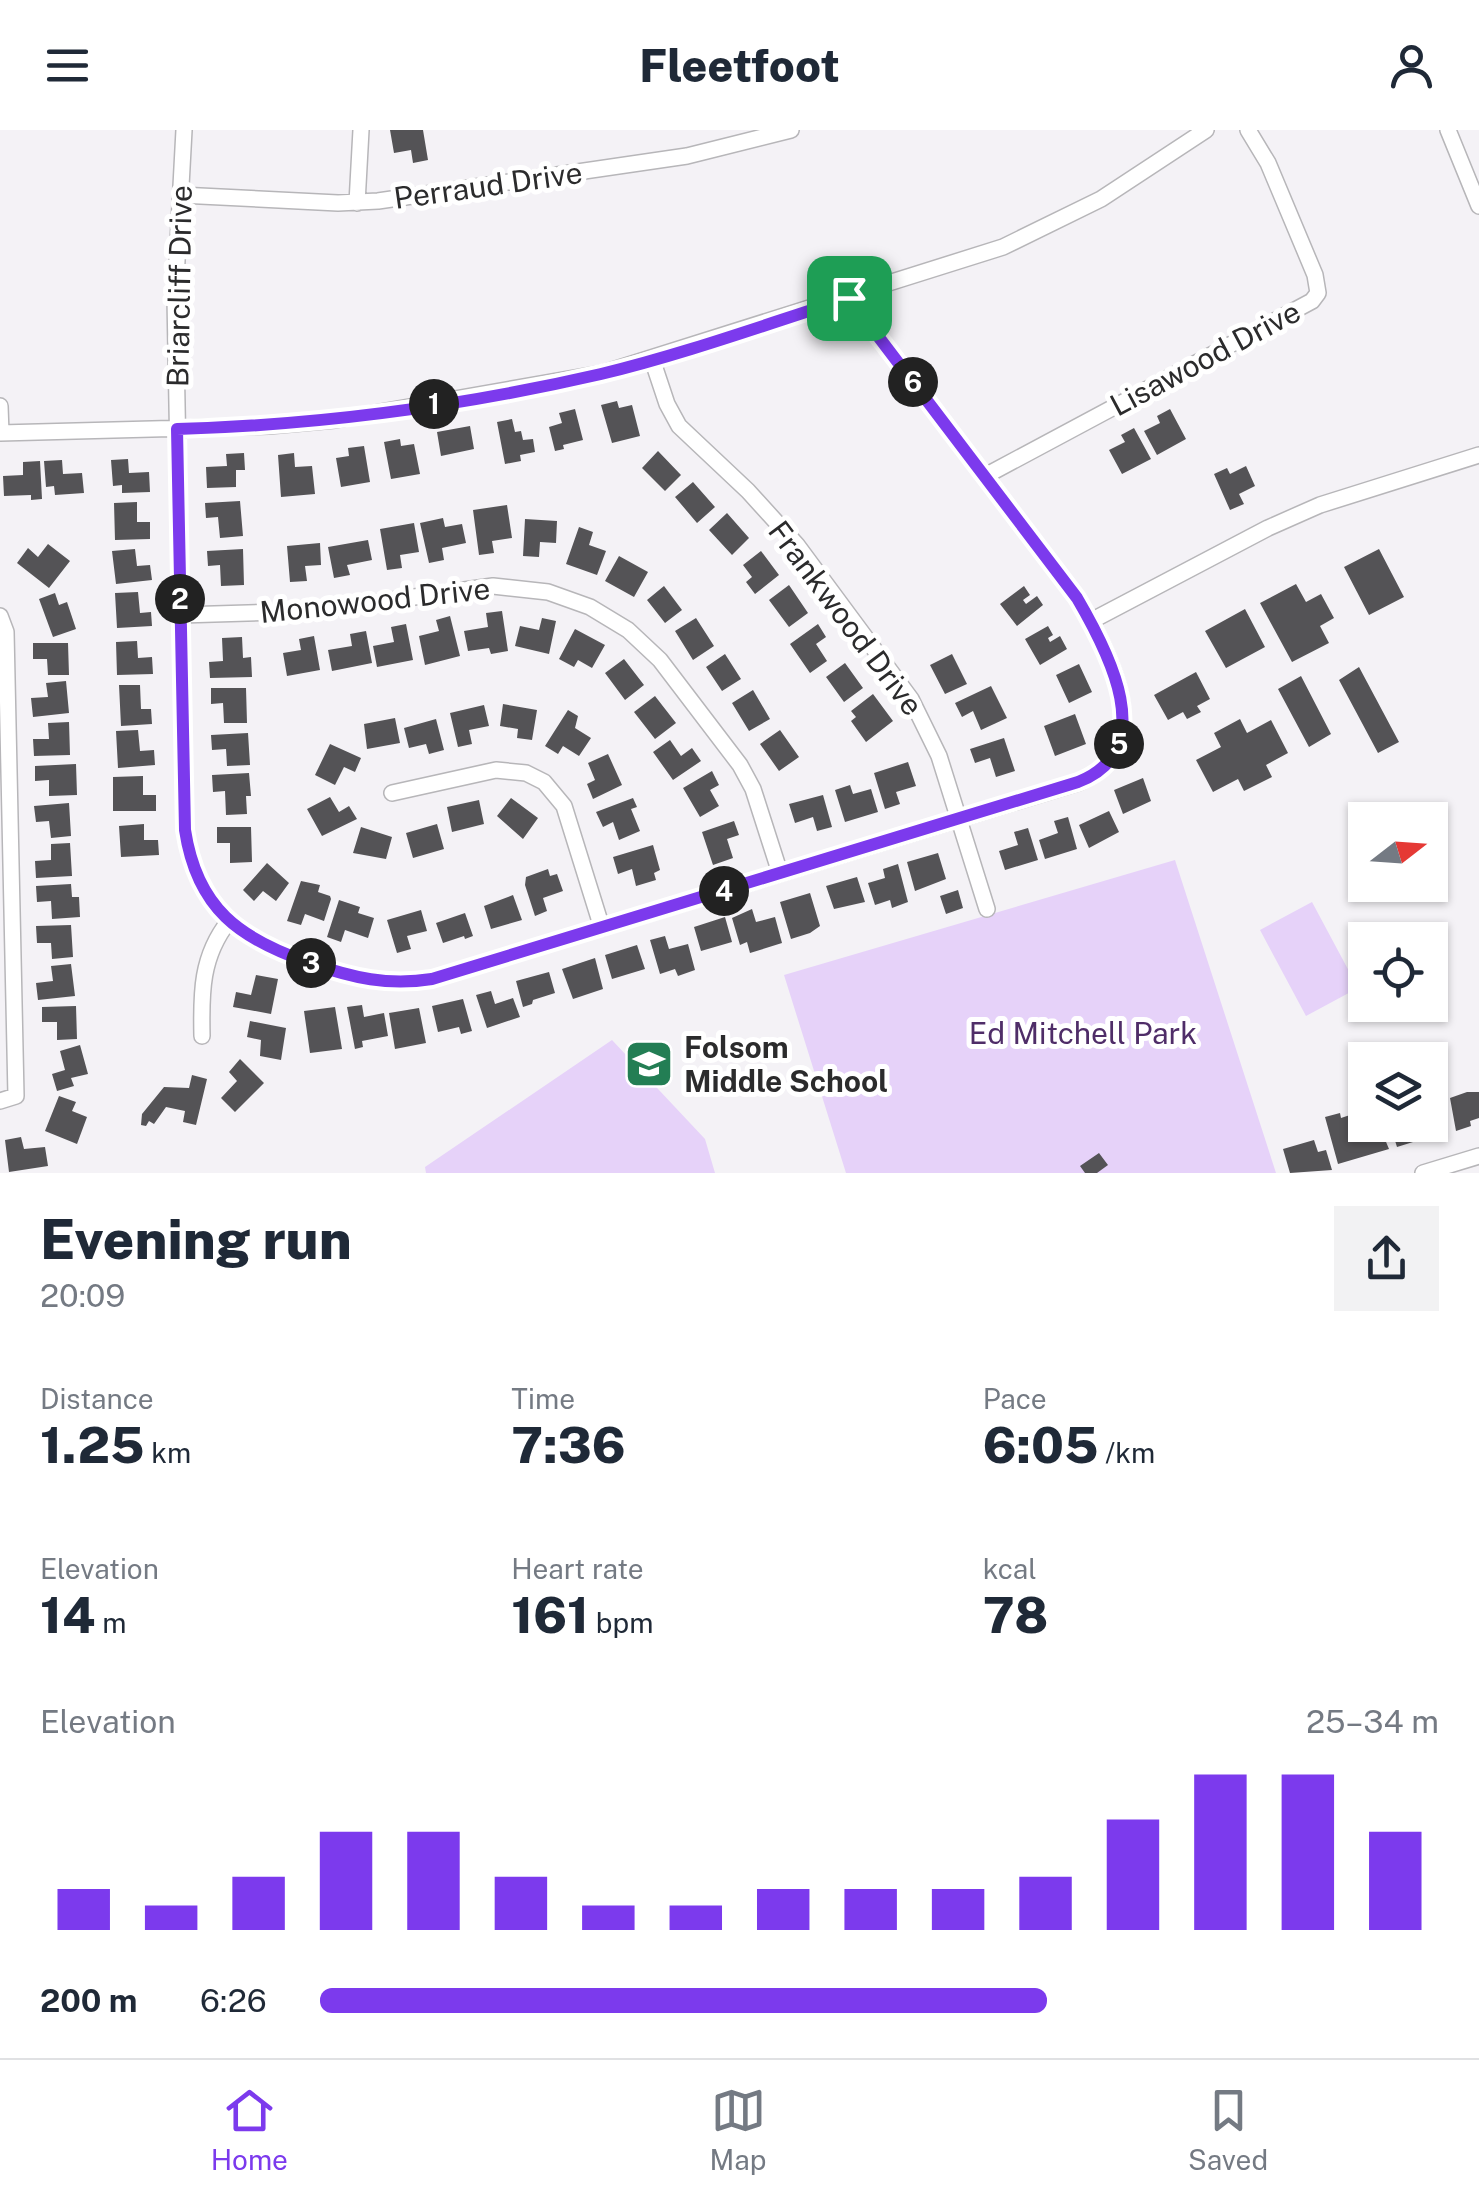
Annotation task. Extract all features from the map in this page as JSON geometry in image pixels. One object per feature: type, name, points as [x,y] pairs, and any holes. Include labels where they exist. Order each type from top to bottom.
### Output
[{"type":"street","name":"Briarcliff Drive","points":[[184,130],[175,298],[188,850],[203,888],[229,922],[268,948],[354,978],[388,983],[432,979],[1078,782],[1096,774],[1111,760],[1120,742],[1123,711],[1107,656],[1091,621],[849,298]]},
{"type":"street","points":[[357,203],[361,130]]},
{"type":"street","name":"Perraud Drive","points":[[180,195],[357,203],[686,156],[792,130]]},
{"type":"street","points":[[0,406],[0,433],[177,429],[335,420],[549,384],[652,360],[964,262],[1053,225],[1206,130]]},
{"type":"street","name":"Lisawood Drive","points":[[985,476],[1312,301],[1318,293],[1315,276],[1268,164],[1248,130]]},
{"type":"street","points":[[1448,130],[1479,206]]},
{"type":"street","name":"Frankwood Drive","points":[[652,360],[667,404],[680,426],[785,531],[898,678],[924,721],[939,756],[987,909]]},
{"type":"street","points":[[1091,621],[1320,505],[1479,455]]},
{"type":"street","name":"Monowood Drive","points":[[181,615],[314,611],[493,586],[548,592],[590,606],[645,644],[740,765],[758,802],[780,874]]},
{"type":"street","points":[[0,616],[6,632],[16,1096],[0,1101]]},
{"type":"street","points":[[392,794],[496,770],[526,773],[544,782],[567,815],[602,928]]},
{"type":"street","points":[[202,1036],[203,975],[210,952],[229,922]]},
{"type":"street","points":[[1422,1173],[1479,1156]]},
{"type":"green space","name":"Ed Mitchell Park","points":[[1175,860],[1276,1173],[846,1173],[784,975]]},
{"type":"green space","points":[[1312,902],[1348,969],[1348,993],[1306,1016],[1260,930]]},
{"type":"green space","points":[[612,1040],[705,1139],[715,1173],[426,1173],[425,1167]]},
{"type":"building","points":[[390,130],[423,130],[428,160],[413,163],[411,150],[394,153]]},
{"type":"building","points":[[617,401],[619,408],[632,405],[640,436],[612,443],[601,405]]},
{"type":"building","points":[[575,409],[583,440],[555,451],[549,427],[562,423],[559,413]]},
{"type":"building","points":[[1170,409],[1186,439],[1157,455],[1144,431],[1160,423],[1157,416]]},
{"type":"building","points":[[512,419],[515,432],[521,431],[523,440],[533,439],[535,452],[520,455],[521,461],[505,464],[497,422]]},
{"type":"building","points":[[470,426],[474,449],[441,456],[437,432]]},
{"type":"building","points":[[1134,428],[1151,459],[1122,474],[1109,450],[1125,442],[1121,435]]},
{"type":"building","points":[[400,439],[401,446],[414,444],[420,474],[391,479],[384,442]]},
{"type":"building","points":[[364,446],[370,482],[341,487],[336,458],[349,456],[348,448]]},
{"type":"building","points":[[658,451],[681,475],[665,491],[642,468]]},
{"type":"building","points":[[244,453],[245,470],[236,470],[236,487],[207,488],[206,467],[227,466],[226,454]]},
{"type":"building","points":[[294,453],[295,467],[312,466],[315,494],[281,497],[278,455]]},
{"type":"building","points":[[128,459],[129,473],[149,472],[150,492],[122,493],[122,485],[113,486],[111,460]]},
{"type":"building","points":[[62,460],[63,474],[82,473],[84,493],[55,495],[54,486],[46,487],[44,461]]},
{"type":"building","points":[[40,461],[42,499],[31,500],[31,495],[4,496],[3,476],[23,475],[23,462]]},
{"type":"building","points":[[1246,466],[1255,486],[1239,494],[1244,504],[1230,510],[1214,474],[1227,468],[1230,474]]},
{"type":"building","points":[[693,482],[715,507],[697,523],[675,497]]},
{"type":"building","points":[[240,501],[243,536],[220,538],[218,517],[206,518],[205,503]]},
{"type":"building","points":[[137,502],[137,522],[150,522],[150,539],[115,540],[114,503]]},
{"type":"building","points":[[507,505],[512,538],[492,541],[494,553],[479,555],[473,510]]},
{"type":"building","points":[[727,513],[749,538],[732,555],[709,530]]},
{"type":"building","points":[[443,518],[445,527],[462,524],[466,543],[442,548],[444,560],[429,563],[420,523]]},
{"type":"building","points":[[525,519],[557,521],[556,543],[540,542],[539,557],[523,556]]},
{"type":"building","points":[[414,523],[419,552],[400,555],[402,568],[387,570],[380,529]]},
{"type":"building","points":[[579,527],[593,532],[589,545],[606,551],[597,575],[566,564]]},
{"type":"building","points":[[368,540],[372,560],[347,565],[350,575],[334,578],[328,547]]},
{"type":"building","points":[[320,543],[321,565],[305,566],[307,581],[290,582],[287,546]]},
{"type":"building","points":[[48,544],[70,561],[49,588],[17,563],[28,548],[38,557]]},
{"type":"building","points":[[135,549],[137,566],[150,565],[152,580],[116,584],[112,551]]},
{"type":"building","points":[[243,549],[244,585],[221,586],[220,565],[208,566],[207,551]]},
{"type":"building","points":[[1379,549],[1404,597],[1369,615],[1344,567]]},
{"type":"building","points":[[761,551],[779,575],[755,594],[746,582],[752,577],[743,565]]},
{"type":"building","points":[[619,556],[648,572],[634,597],[605,581]]},
{"type":"building","points":[[1296,584],[1306,602],[1321,594],[1334,618],[1320,626],[1329,643],[1292,662],[1260,603]]},
{"type":"building","points":[[789,585],[808,613],[789,627],[769,600]]},
{"type":"building","points":[[664,586],[682,610],[665,623],[647,600]]},
{"type":"building","points":[[1024,586],[1030,595],[1023,600],[1026,604],[1037,596],[1043,605],[1017,626],[1000,604]]},
{"type":"building","points":[[138,592],[140,613],[151,612],[152,626],[117,628],[115,593]]},
{"type":"building","points":[[55,593],[59,605],[67,602],[76,629],[53,637],[39,599]]},
{"type":"building","points":[[1245,609],[1265,647],[1226,668],[1205,631]]},
{"type":"building","points":[[502,611],[508,651],[468,651],[464,631],[488,627],[486,613]]},
{"type":"building","points":[[450,616],[460,656],[425,665],[419,636],[439,631],[436,620]]},
{"type":"building","points":[[542,618],[556,621],[549,654],[515,646],[520,626],[539,630]]},
{"type":"building","points":[[696,618],[714,646],[693,660],[675,631]]},
{"type":"building","points":[[406,624],[413,660],[377,667],[373,646],[394,642],[391,627]]},
{"type":"building","points":[[818,624],[826,637],[816,644],[827,661],[810,673],[790,644]]},
{"type":"building","points":[[1048,626],[1053,635],[1048,638],[1050,642],[1060,636],[1067,649],[1040,665],[1025,639]]},
{"type":"building","points":[[575,629],[605,645],[592,668],[578,660],[574,667],[559,659]]},
{"type":"building","points":[[366,631],[372,663],[332,671],[328,650],[352,646],[350,634]]},
{"type":"building","points":[[314,636],[320,670],[287,676],[283,653],[301,650],[299,639]]},
{"type":"building","points":[[242,637],[243,658],[251,657],[252,677],[210,678],[209,662],[223,661],[222,638]]},
{"type":"building","points":[[137,641],[138,658],[152,657],[153,674],[117,675],[116,642]]},
{"type":"building","points":[[33,643],[68,643],[69,675],[48,675],[47,659],[33,659]]},
{"type":"building","points":[[725,654],[741,679],[722,691],[706,667]]},
{"type":"building","points":[[952,654],[967,684],[945,694],[930,665]]},
{"type":"building","points":[[624,659],[644,685],[625,700],[605,673]]},
{"type":"building","points":[[845,663],[863,688],[844,702],[826,677]]},
{"type":"building","points":[[1079,664],[1092,692],[1069,703],[1056,675]]},
{"type":"building","points":[[1359,667],[1399,742],[1378,753],[1339,680]]},
{"type":"building","points":[[1196,672],[1210,699],[1197,706],[1201,712],[1187,719],[1183,712],[1168,720],[1154,695]]},
{"type":"building","points":[[1301,676],[1331,734],[1309,747],[1278,689]]},
{"type":"building","points":[[66,681],[69,713],[33,717],[31,698],[48,697],[46,683]]},
{"type":"building","points":[[119,685],[140,685],[141,709],[151,709],[152,724],[121,726]]},
{"type":"building","points":[[991,686],[1007,718],[981,730],[973,711],[962,717],[955,703]]},
{"type":"building","points":[[211,688],[246,688],[247,723],[224,723],[223,703],[211,704]]},
{"type":"building","points":[[753,690],[770,719],[749,731],[732,703]]},
{"type":"building","points":[[873,694],[893,721],[866,742],[851,721],[856,717],[851,711]]},
{"type":"building","points":[[655,696],[676,723],[655,739],[634,712]]},
{"type":"building","points":[[503,704],[537,710],[532,740],[517,738],[518,729],[500,726]]},
{"type":"building","points":[[484,705],[489,726],[469,730],[472,744],[458,747],[450,713]]},
{"type":"building","points":[[568,710],[578,716],[575,728],[591,738],[579,756],[563,746],[558,754],[545,746]]},
{"type":"building","points":[[1075,714],[1086,744],[1055,756],[1044,726]]},
{"type":"building","points":[[395,718],[400,743],[367,749],[364,724]]},
{"type":"building","points":[[436,719],[444,750],[429,754],[426,744],[409,748],[404,728]]},
{"type":"building","points":[[1240,719],[1247,733],[1271,720],[1288,753],[1266,765],[1272,777],[1244,791],[1238,779],[1213,792],[1196,760],[1221,747],[1214,733]]},
{"type":"building","points":[[69,722],[70,755],[34,756],[33,739],[49,739],[48,723]]},
{"type":"building","points":[[138,730],[140,751],[154,750],[155,765],[118,768],[116,731]]},
{"type":"building","points":[[780,730],[799,757],[779,771],[760,744]]},
{"type":"building","points":[[248,733],[250,765],[227,766],[226,749],[212,750],[211,735]]},
{"type":"building","points":[[1004,738],[1015,771],[996,777],[990,758],[975,763],[970,749]]},
{"type":"building","points":[[670,740],[681,756],[692,748],[701,761],[673,780],[653,752]]},
{"type":"building","points":[[330,744],[361,758],[355,772],[344,767],[335,785],[315,775]]},
{"type":"building","points":[[608,754],[622,785],[593,799],[587,784],[595,780],[588,763]]},
{"type":"building","points":[[908,762],[916,786],[896,792],[900,804],[885,809],[874,773]]},
{"type":"building","points":[[76,764],[77,795],[49,796],[49,780],[35,781],[35,766]]},
{"type":"building","points":[[712,771],[719,785],[710,790],[719,806],[700,817],[683,788]]},
{"type":"building","points":[[249,773],[251,796],[246,796],[247,814],[226,815],[225,791],[213,792],[212,775]]},
{"type":"building","points":[[143,776],[143,795],[156,795],[156,811],[113,811],[113,777]]},
{"type":"building","points":[[1143,778],[1151,801],[1123,814],[1114,790]]},
{"type":"building","points":[[850,785],[853,794],[871,789],[878,812],[845,822],[835,790]]},
{"type":"building","points":[[823,795],[832,827],[817,831],[813,817],[795,823],[789,804]]},
{"type":"building","points":[[330,797],[339,812],[349,806],[357,819],[322,836],[307,809]]},
{"type":"building","points":[[511,798],[538,818],[523,839],[497,816]]},
{"type":"building","points":[[633,798],[637,807],[631,809],[640,831],[619,840],[613,822],[603,827],[596,812]]},
{"type":"building","points":[[479,800],[484,824],[452,832],[447,807]]},
{"type":"building","points":[[69,803],[71,836],[51,838],[49,821],[36,822],[34,806]]},
{"type":"building","points":[[1109,811],[1119,832],[1089,848],[1079,825]]},
{"type":"building","points":[[1068,817],[1077,849],[1045,859],[1039,840],[1058,833],[1054,821]]},
{"type":"building","points":[[734,821],[739,835],[727,839],[733,858],[713,865],[702,832]]},
{"type":"building","points":[[144,824],[144,840],[158,840],[159,855],[121,857],[119,826]]},
{"type":"building","points":[[437,824],[444,849],[413,858],[406,833]]},
{"type":"building","points":[[217,827],[251,827],[252,862],[230,863],[230,843],[217,843]]},
{"type":"building","points":[[361,827],[392,837],[386,859],[353,853]]},
{"type":"building","points":[[1028,828],[1038,860],[1005,870],[999,851],[1018,845],[1014,832]]},
{"type":"building","points":[[70,843],[72,876],[36,878],[35,861],[51,860],[51,844]]},
{"type":"building","points":[[653,845],[660,870],[654,873],[656,880],[636,886],[632,869],[618,874],[613,857]]},
{"type":"building","points":[[938,853],[946,879],[915,891],[907,862]]},
{"type":"building","points":[[267,863],[289,883],[276,901],[263,891],[254,901],[243,890]]},
{"type":"building","points":[[898,864],[908,902],[892,908],[890,900],[875,905],[868,883],[885,878],[883,869]]},
{"type":"building","points":[[548,869],[550,876],[557,874],[563,891],[543,898],[547,911],[535,916],[526,877]]},
{"type":"building","points":[[857,877],[865,902],[834,909],[826,886]]},
{"type":"building","points":[[301,881],[320,885],[318,892],[330,896],[324,921],[305,914],[301,925],[287,921]]},
{"type":"building","points":[[71,884],[72,897],[79,897],[80,917],[52,919],[51,901],[37,902],[36,886]]},
{"type":"building","points":[[958,890],[963,908],[946,914],[940,896]]},
{"type":"building","points":[[810,893],[820,926],[791,939],[780,902]]},
{"type":"building","points":[[513,895],[522,920],[491,929],[484,906]]},
{"type":"building","points":[[339,900],[360,907],[358,913],[374,918],[368,938],[345,930],[341,942],[327,937]]},
{"type":"building","points":[[752,909],[756,922],[775,917],[782,943],[750,953],[747,942],[740,945],[732,918]]},
{"type":"building","points":[[421,910],[427,931],[407,936],[411,949],[397,953],[387,920]]},
{"type":"building","points":[[465,913],[473,936],[443,943],[436,923]]},
{"type":"building","points":[[725,917],[732,942],[701,951],[694,927]]},
{"type":"building","points":[[71,925],[73,957],[52,959],[51,943],[37,943],[36,926]]},
{"type":"building","points":[[665,936],[669,949],[688,944],[695,970],[678,976],[675,969],[660,974],[650,940]]},
{"type":"building","points":[[637,945],[645,969],[612,979],[605,955]]},
{"type":"building","points":[[595,958],[603,989],[573,999],[562,969]]},
{"type":"building","points":[[71,964],[75,996],[38,1000],[36,983],[53,981],[51,966]]},
{"type":"building","points":[[549,972],[555,993],[523,1007],[516,981]]},
{"type":"building","points":[[256,975],[278,979],[271,1014],[233,1007],[236,992],[251,995]]},
{"type":"building","points":[[491,991],[495,1004],[513,998],[520,1017],[487,1028],[476,995]]},
{"type":"building","points":[[463,999],[472,1031],[461,1034],[459,1027],[438,1032],[432,1006]]},
{"type":"building","points":[[362,1005],[364,1017],[384,1013],[388,1036],[362,1041],[363,1047],[355,1049],[347,1007]]},
{"type":"building","points":[[76,1006],[77,1039],[57,1040],[57,1022],[42,1022],[42,1007]]},
{"type":"building","points":[[335,1007],[342,1049],[310,1053],[304,1011]]},
{"type":"building","points":[[419,1008],[426,1043],[395,1049],[389,1013]]},
{"type":"building","points":[[250,1021],[286,1028],[281,1060],[260,1056],[261,1040],[247,1037]]},
{"type":"building","points":[[80,1045],[88,1074],[71,1078],[74,1086],[57,1091],[52,1074],[65,1070],[60,1051]]},
{"type":"building","points":[[240,1059],[264,1083],[235,1112],[221,1098],[237,1081],[229,1072]]},
{"type":"building","points":[[192,1075],[207,1079],[196,1125],[183,1122],[185,1111],[166,1107],[154,1124],[149,1121],[146,1126],[141,1125],[142,1114],[164,1087],[189,1088]]},
{"type":"building","points":[[1479,1092],[1479,1118],[1470,1121],[1471,1126],[1456,1131],[1450,1098]]},
{"type":"building","points":[[59,1096],[76,1102],[72,1111],[87,1117],[77,1144],[45,1131]]},
{"type":"building","points":[[1340,1113],[1341,1118],[1348,1116],[1348,1142],[1386,1142],[1389,1149],[1338,1164],[1325,1117]]},
{"type":"building","points":[[21,1137],[24,1149],[45,1147],[48,1166],[9,1172],[5,1140]]},
{"type":"building","points":[[1314,1140],[1318,1152],[1326,1150],[1332,1170],[1290,1173],[1283,1149]]},
{"type":"building","points":[[1099,1153],[1108,1165],[1097,1173],[1085,1173],[1080,1166]]},
{"type":"place","name":"Folsom Middle School","points":[[649,1064]]},
{"type":"route","points":[[849,298],[1091,621],[1123,711],[1123,732],[1111,760],[1096,774],[1078,782],[432,979],[388,983],[354,978],[268,948],[229,922],[194,870],[185,830],[177,429],[335,420],[549,384],[652,360],[849,298]]}]
